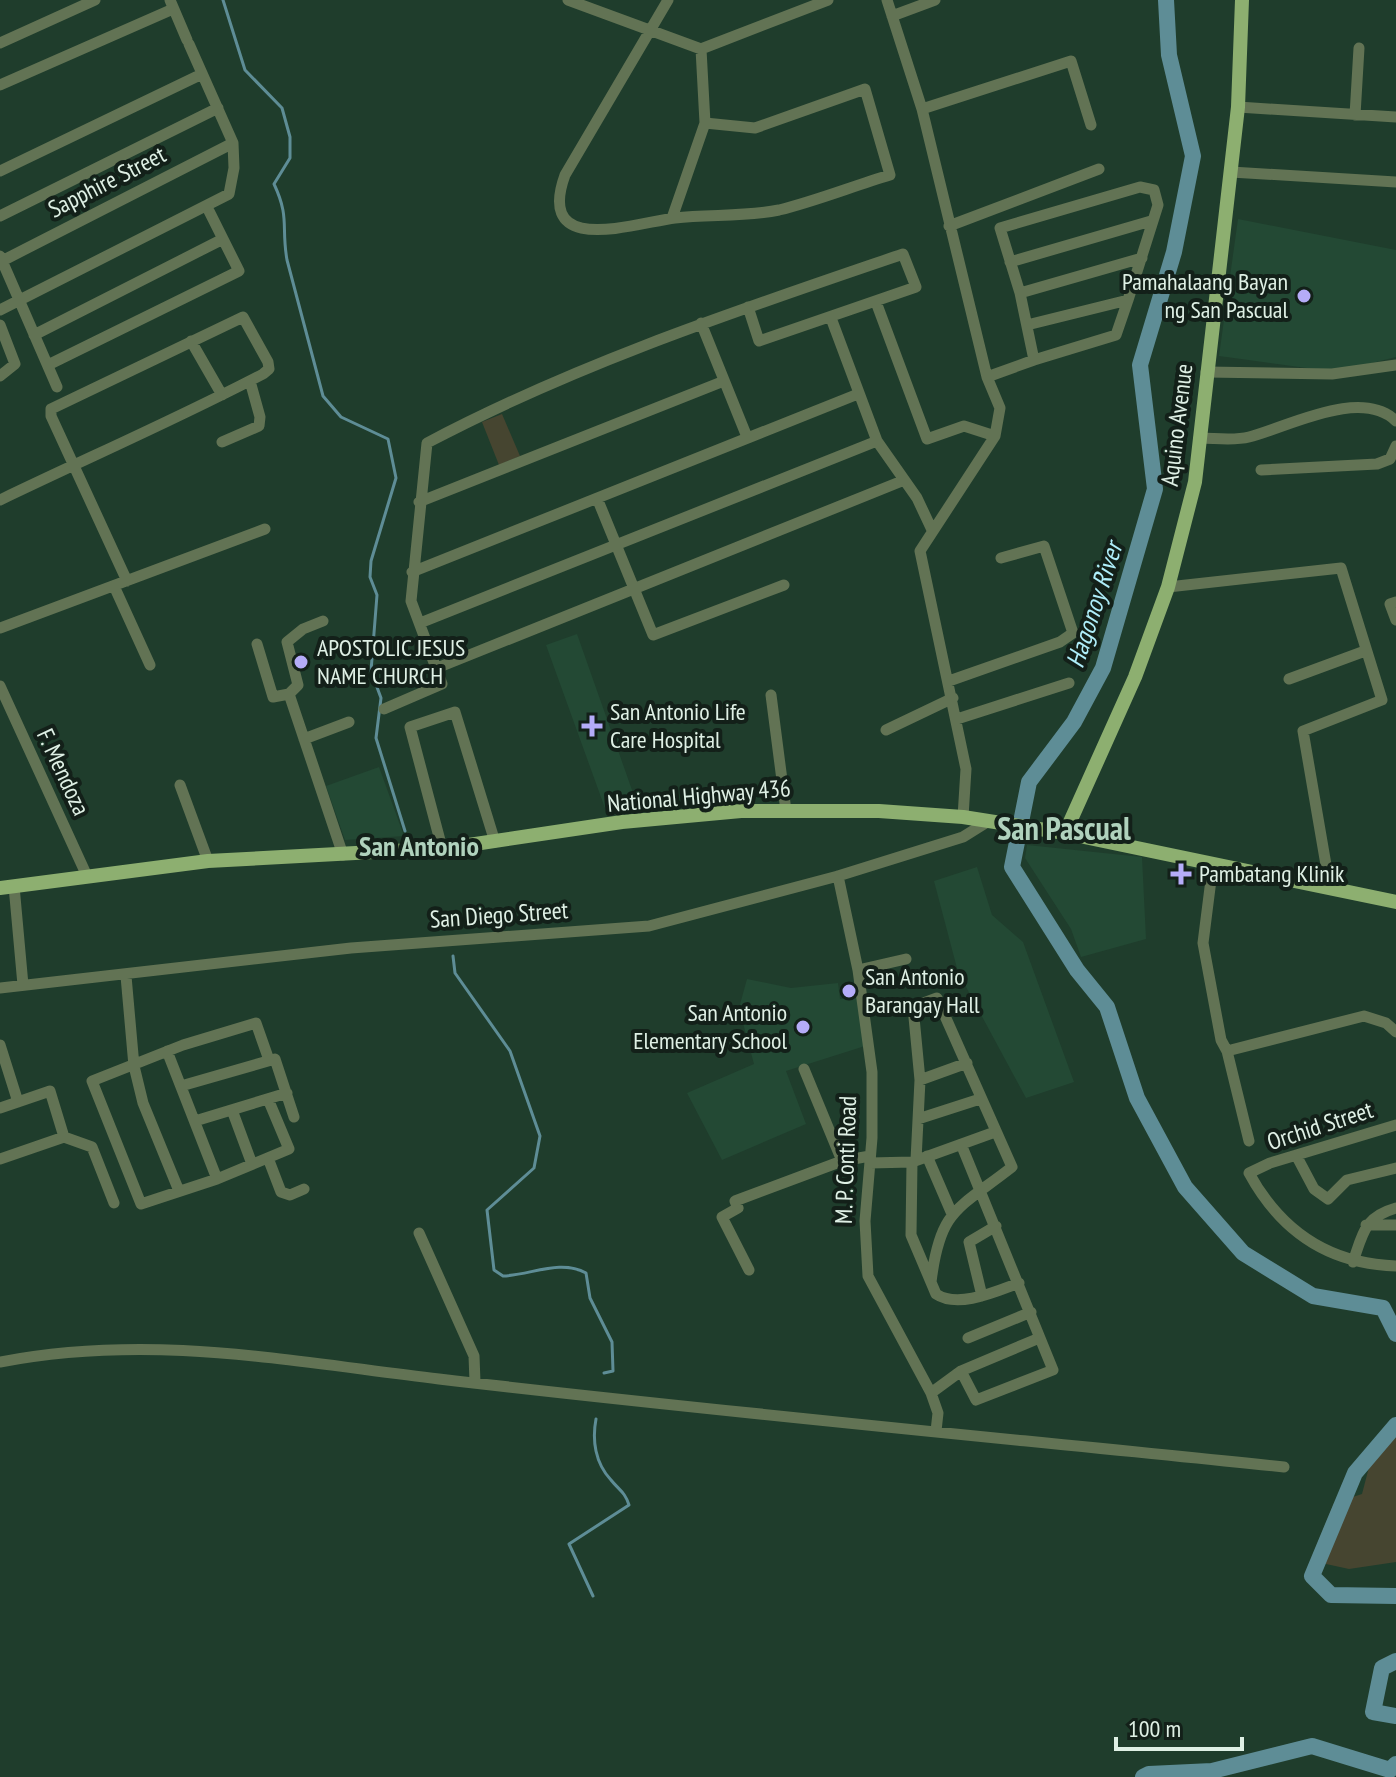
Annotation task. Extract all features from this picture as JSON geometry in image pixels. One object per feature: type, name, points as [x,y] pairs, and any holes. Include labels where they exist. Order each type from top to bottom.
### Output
[{"type":"main road","name":"Aquino Avenue","points":[[1065,833],[1135,677],[1168,587],[1195,482],[1238,107],[1242,0]]},
{"type":"main road","name":"National Highway 436","points":[[7,887],[208,861],[442,848],[622,822],[786,811],[879,811],[963,817],[1065,833],[1396,902]]},
{"type":"street","points":[[0,43],[95,0]]},
{"type":"street","points":[[568,0],[701,49],[827,0]]},
{"type":"street","points":[[668,0],[565,175],[559,192],[559,208],[567,220],[599,232],[672,218],[777,210],[890,175],[865,89],[755,128],[705,123]]},
{"type":"street","points":[[887,0],[922,109],[987,377],[1000,408],[995,436],[920,551],[966,769],[963,817]]},
{"type":"street","points":[[892,16],[935,0]]},
{"type":"street","points":[[0,85],[172,4],[233,143],[234,168],[229,194],[0,310]]},
{"type":"street","points":[[1355,115],[1359,48]]},
{"type":"street","points":[[672,218],[705,123],[701,49]]},
{"type":"street","points":[[922,109],[1071,61],[1091,125]]},
{"type":"street","points":[[0,171],[202,74]]},
{"type":"street","points":[[1238,107],[1396,117]]},
{"type":"street","points":[[0,216],[218,108]]},
{"type":"street","name":"Sapphire Street","points":[[1,258],[233,143]]},
{"type":"street","points":[[949,226],[1099,169]]},
{"type":"street","points":[[1231,172],[1396,182]]},
{"type":"street","points":[[987,377],[1116,335],[1158,205],[1154,190],[1140,187],[1000,228]]},
{"type":"street","points":[[48,365],[239,271],[207,207]]},
{"type":"street","points":[[998,209],[1000,228],[1020,293],[1034,360]]},
{"type":"street","points":[[1010,262],[1151,221]]},
{"type":"street","points":[[34,335],[223,239]]},
{"type":"street","points":[[384,709],[442,684],[411,601],[427,443],[489,411],[701,323],[903,254],[916,287],[759,341],[748,307]]},
{"type":"street","points":[[1,258],[57,387]]},
{"type":"street","points":[[1020,293],[1142,258]]},
{"type":"street","points":[[1027,325],[1128,300]]},
{"type":"street","points":[[876,302],[927,439],[964,426],[995,436]]},
{"type":"street","points":[[0,500],[74,465],[222,395],[269,369],[243,317],[51,409],[51,416],[74,465],[127,581]]},
{"type":"street","points":[[831,318],[877,441],[902,481],[917,498],[932,530]]},
{"type":"street","points":[[701,323],[747,437]]},
{"type":"street","points":[[0,325],[15,364],[0,376]]},
{"type":"street","points":[[191,341],[222,395]]},
{"type":"street","points":[[1206,372],[1332,374],[1396,365]]},
{"type":"street","points":[[222,442],[259,426],[260,417],[250,381]]},
{"type":"street","points":[[419,502],[724,381]]},
{"type":"street","points":[[412,572],[858,394]]},
{"type":"street","points":[[1199,438],[1241,438],[1312,414],[1373,408],[1396,421]]},
{"type":"street","points":[[420,623],[877,441]]},
{"type":"street","points":[[1261,470],[1377,464],[1390,459],[1396,446]]},
{"type":"street","points":[[437,668],[902,481]]},
{"type":"street","points":[[597,498],[653,635],[784,585]]},
{"type":"street","points":[[0,628],[265,529]]},
{"type":"street","points":[[949,681],[1060,642],[1073,633],[1044,546],[1001,558]]},
{"type":"street","points":[[1168,587],[1341,568],[1382,700],[1303,731],[1330,888]]},
{"type":"street","points":[[114,586],[150,665]]},
{"type":"street","points":[[1396,602],[1390,604],[1396,620]]},
{"type":"street","points":[[257,644],[273,697],[289,694],[298,685],[287,642],[303,629],[323,621]]},
{"type":"street","points":[[1289,679],[1365,651]]},
{"type":"street","points":[[957,719],[1069,683]]},
{"type":"street","name":"F. Mendoza","points":[[0,686],[87,876]]},
{"type":"street","points":[[289,694],[343,855]]},
{"type":"street","points":[[771,695],[786,811]]},
{"type":"street","points":[[886,730],[953,698]]},
{"type":"street","points":[[442,848],[410,727],[455,712],[495,842]]},
{"type":"street","points":[[304,739],[349,722]]},
{"type":"street","points":[[180,785],[208,861]]},
{"type":"street","name":"San Diego Street","points":[[0,988],[351,948],[649,926],[838,876],[963,837],[987,822]]},
{"type":"street","points":[[1213,864],[1203,943],[1221,1040],[1227,1051],[1249,1141]]},
{"type":"street","name":"M. P. Conti Road","points":[[838,876],[858,970],[872,1072],[865,1221],[868,1276],[931,1393],[938,1413],[936,1431]]},
{"type":"street","points":[[7,887],[23,985]]},
{"type":"street","points":[[858,970],[906,959]]},
{"type":"street","points":[[126,976],[134,1066],[143,1103],[179,1191]]},
{"type":"street","points":[[931,1282],[936,1241],[952,1214],[1012,1167],[937,998],[913,1007],[920,1080],[918,1159],[911,1235],[931,1282],[942,1298],[982,1296],[1019,1283]]},
{"type":"street","points":[[1227,1051],[1364,1016],[1386,1023],[1396,1032]]},
{"type":"street","points":[[268,1099],[289,1149],[217,1179],[141,1204],[92,1081],[167,1051],[256,1023],[269,1060]]},
{"type":"street","points":[[0,1045],[18,1102]]},
{"type":"street","points":[[167,1051],[217,1179]]},
{"type":"street","points":[[181,1086],[269,1060],[278,1062],[294,1117]]},
{"type":"street","points":[[920,1080],[967,1063]]},
{"type":"street","points":[[804,1069],[842,1161]]},
{"type":"street","points":[[0,1108],[50,1091],[64,1137]]},
{"type":"street","points":[[195,1121],[287,1093]]},
{"type":"street","points":[[918,1119],[980,1099]]},
{"type":"street","points":[[232,1110],[252,1164]]},
{"type":"street","name":"Orchid Street","points":[[1396,1125],[1296,1155],[1249,1173],[1263,1199],[1321,1249],[1353,1262],[1396,1266]]},
{"type":"street","points":[[749,1270],[722,1217],[738,1208],[735,1201],[842,1161],[918,1159],[995,1132]]},
{"type":"street","points":[[0,1159],[64,1137],[92,1147],[114,1203]]},
{"type":"street","points":[[961,1144],[1031,1312],[1037,1339],[1053,1370],[976,1400],[961,1371]]},
{"type":"street","points":[[1296,1155],[1314,1189],[1328,1199],[1347,1180],[1396,1168]]},
{"type":"street","points":[[268,1158],[281,1192],[290,1195],[304,1189]]},
{"type":"street","points":[[918,1159],[952,1214]]},
{"type":"street","points":[[1353,1262],[1366,1225],[1377,1213],[1396,1208]]},
{"type":"street","points":[[1366,1225],[1396,1225]]},
{"type":"street","points":[[982,1296],[969,1242],[996,1226]]},
{"type":"street","points":[[419,1233],[474,1356],[475,1382]]},
{"type":"street","points":[[968,1338],[1031,1312]]},
{"type":"street","points":[[931,1393],[961,1371],[1037,1339]]},
{"type":"street","points":[[0,1362],[52,1352],[200,1349],[475,1382],[1284,1467]]},
{"type":"shaded area","points":[[1238,219],[1396,250],[1396,357],[1336,372],[1219,356]]},
{"type":"shaded area","points":[[502,414],[520,456],[499,465],[482,422]]},
{"type":"shaded area","name":"San Antonio Life Care Hospital","points":[[577,634],[638,807],[606,811],[546,645]]},
{"type":"shaded area","points":[[379,767],[404,836],[345,840],[326,786]]},
{"type":"shaded area","points":[[1027,845],[1142,857],[1146,939],[1081,957],[1071,929],[1025,858]]},
{"type":"shaded area","points":[[977,867],[992,915],[1023,942],[1074,1082],[1026,1098],[958,972],[934,881]]},
{"type":"shaded area","points":[[747,979],[791,988],[838,983],[840,999],[860,997],[865,1046],[786,1071],[806,1124],[722,1160],[687,1093],[754,1064],[739,1008]]},
{"type":"shaded area","points":[[1396,1434],[1396,1562],[1349,1569],[1326,1564],[1315,1549],[1334,1503],[1362,1494],[1374,1448]]},
{"type":"waterway","points":[[223,0],[245,70],[282,108],[290,137],[290,158],[274,184],[284,214],[287,260],[323,396],[341,417],[388,439],[396,478],[371,561],[370,577],[377,595],[371,671],[381,698],[376,738],[405,831]]},
{"type":"waterway","name":"Hagonoy River","points":[[1166,0],[1169,55],[1193,156],[1174,252],[1140,365],[1155,489],[1103,668],[1074,722],[1029,782],[1012,867],[1077,970],[1107,1007],[1137,1098],[1185,1187],[1243,1253],[1313,1296],[1383,1308],[1396,1334]]},
{"type":"waterway","points":[[453,956],[455,973],[510,1051],[540,1136],[534,1168],[487,1210],[494,1270],[503,1276],[566,1267],[586,1273],[590,1298],[612,1342],[613,1371],[604,1373]]},
{"type":"waterway","points":[[593,1596],[569,1544],[629,1505],[598,1459],[594,1435],[596,1419]]},
{"type":"waterway","name":"Hagonoy River","points":[[1396,1425],[1355,1473],[1312,1576],[1331,1595],[1396,1596]]},
{"type":"waterway","name":"Hagonoy River","points":[[1396,1661],[1382,1668],[1373,1712],[1396,1716]]},
{"type":"waterway","name":"Hagonoy River","points":[[1143,1777],[1149,1774],[1212,1771],[1312,1746],[1390,1770],[1396,1764]]},
{"type":"place","name":"Pamahalaang Bayan ng San Pascual","points":[[1304,296]]},
{"type":"place","name":"APOSTOLIC JESUS NAME CHURCH","points":[[301,662]]},
{"type":"place","name":"San Antonio Life Care Hospital","points":[[592,726]]},
{"type":"place","name":"Pambatang Klinik","points":[[1181,874]]},
{"type":"place","name":"San Antonio Barangay Hall","points":[[849,991]]},
{"type":"place","name":"San Antonio Elementary School","points":[[803,1027]]},
{"type":"district","name":"San Pascual","points":[[1064,829]]},
{"type":"district","name":"San Antonio","points":[[419,846]]}]
